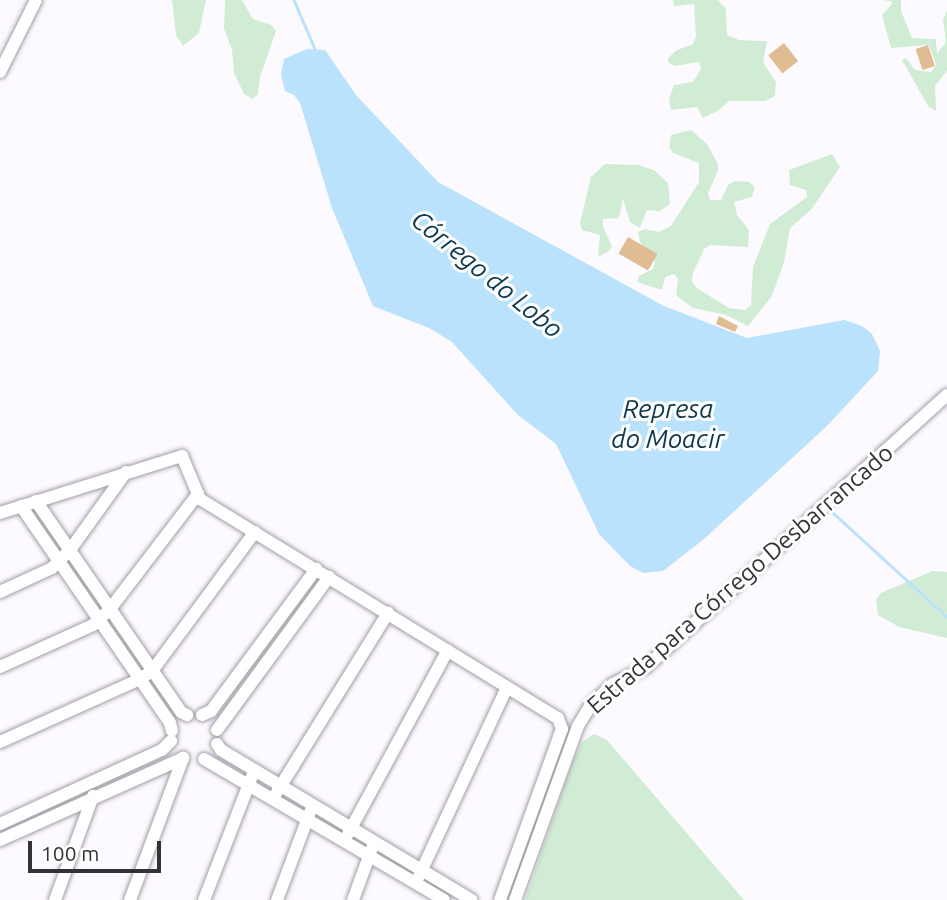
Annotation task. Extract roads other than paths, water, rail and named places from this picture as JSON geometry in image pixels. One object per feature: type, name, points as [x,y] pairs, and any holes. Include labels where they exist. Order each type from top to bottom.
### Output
[{"type":"street","points":[[0,72],[36,0]]},
{"type":"street","name":"Estrada para Córrego Desbarrancado","points":[[515,900],[578,726],[590,706],[613,684],[646,667],[947,395]]},
{"type":"street","points":[[0,513],[182,456],[202,500],[558,718],[562,729],[500,900]]},
{"type":"street","points":[[0,592],[52,568],[70,550],[126,472]]},
{"type":"street","points":[[0,667],[99,620],[198,494]]},
{"type":"street","points":[[36,501],[152,671],[187,715]]},
{"type":"street","points":[[21,506],[170,723],[172,736],[183,758],[130,900]]},
{"type":"street","points":[[0,742],[140,679],[152,671],[255,532]]},
{"type":"street","points":[[0,824],[162,750],[172,736],[178,720],[187,715],[202,715],[211,711],[316,569]]},
{"type":"street","points":[[217,730],[329,577]]},
{"type":"street","points":[[274,798],[388,614]]},
{"type":"street","points":[[345,841],[448,650]]},
{"type":"street","points":[[416,883],[507,687]]},
{"type":"street","points":[[202,715],[211,721],[217,730],[217,744],[221,750],[274,798],[416,883],[429,896],[444,900]]},
{"type":"street","points":[[204,759],[217,744]]},
{"type":"street","points":[[0,840],[183,758],[192,761],[204,759],[281,786],[472,900]]},
{"type":"street","points":[[204,900],[252,777]]},
{"type":"street","points":[[54,900],[94,797],[88,784]]},
{"type":"street","points":[[277,900],[312,805]]},
{"type":"street","points":[[353,900],[374,841]]},
{"type":"street","points":[[429,896],[435,878]]},
{"type":"water","name":"Represa do Moacir","points":[[307,49],[325,50],[356,95],[438,182],[664,306],[747,338],[844,320],[862,326],[872,334],[880,351],[878,371],[828,425],[704,539],[663,571],[643,573],[630,566],[599,534],[556,444],[518,415],[452,342],[429,328],[373,306],[332,208],[300,103],[294,95],[285,91],[281,74],[284,59]]},
{"type":"waterway","name":"Córrego do Lobo","points":[[294,0],[316,51]]},
{"type":"waterway","name":"Córrego do Lobo","points":[[830,510],[947,617]]}]
